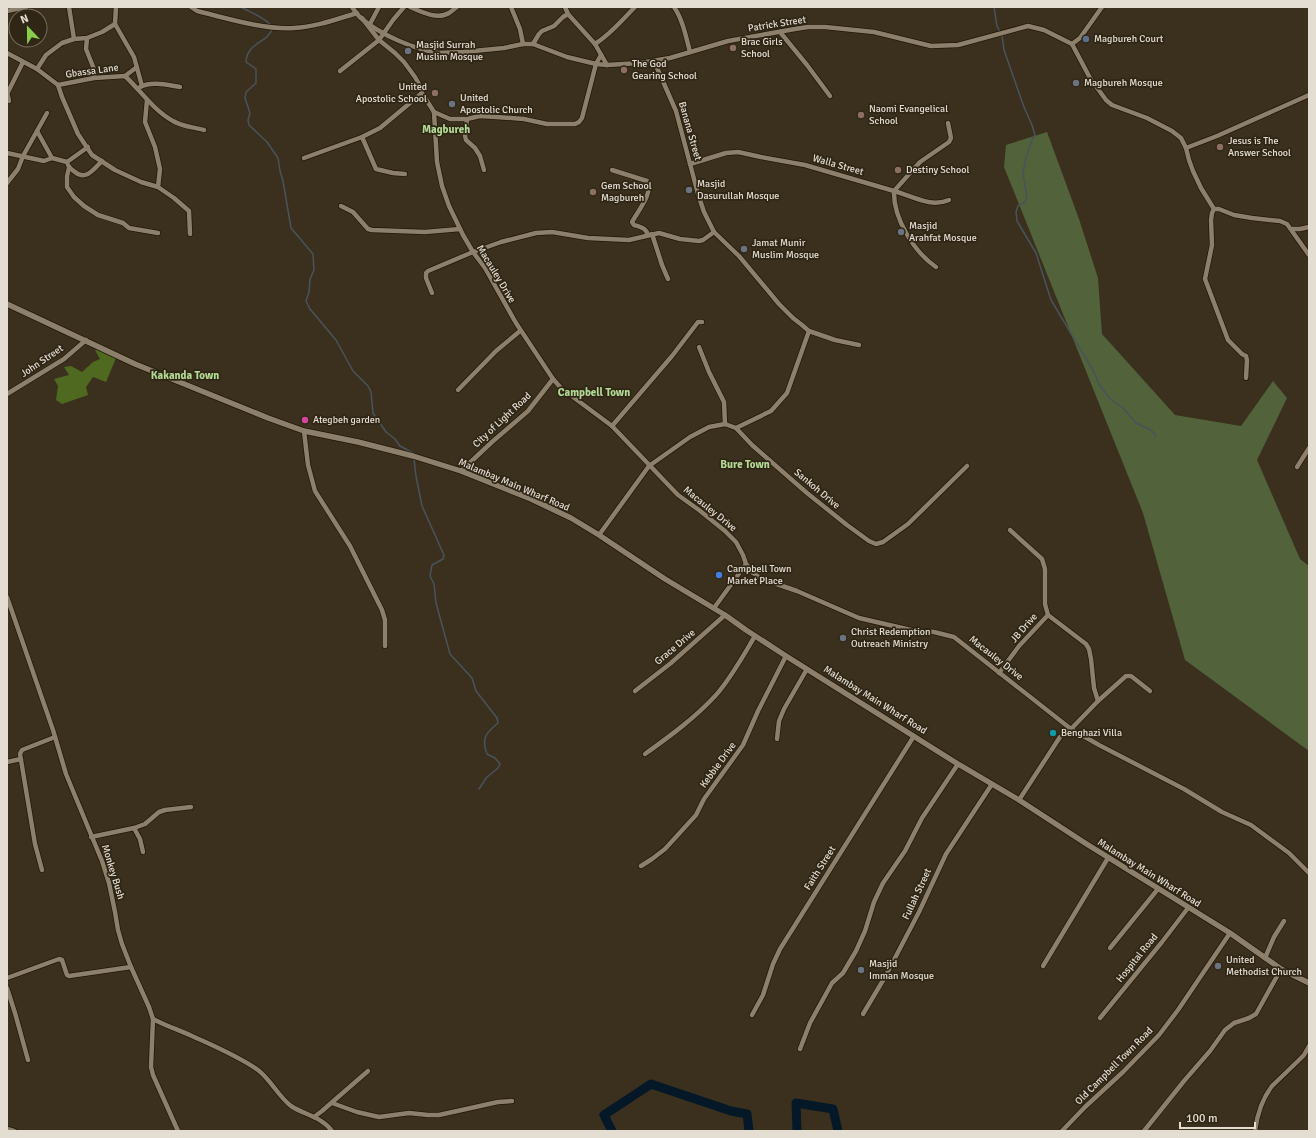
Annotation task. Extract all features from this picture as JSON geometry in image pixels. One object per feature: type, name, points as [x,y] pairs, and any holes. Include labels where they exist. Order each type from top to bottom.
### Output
[{"type":"street","points":[[7,11],[26,7]]},
{"type":"street","points":[[69,7],[74,39]]},
{"type":"street","points":[[116,7],[115,24],[134,57],[140,87],[156,84],[180,87]]},
{"type":"street","points":[[192,7],[197,11],[246,23],[269,27],[292,28],[310,26],[357,13]]},
{"type":"street","points":[[352,7],[362,18],[384,33],[408,44],[438,53],[463,52],[504,48],[523,44],[534,44],[542,31],[554,26],[559,20],[568,14]]},
{"type":"street","points":[[370,24],[380,7]]},
{"type":"street","points":[[340,71],[379,40],[392,20],[404,7]]},
{"type":"street","points":[[410,7],[430,14],[442,16],[457,7]]},
{"type":"street","points":[[511,7],[520,29],[523,44]]},
{"type":"street","points":[[565,7],[568,14],[595,44],[607,65]]},
{"type":"street","points":[[595,44],[606,37],[618,26],[635,7]]},
{"type":"street","points":[[674,7],[684,30],[690,52]]},
{"type":"street","points":[[1102,7],[1080,38],[1072,44],[1090,78],[1106,100],[1112,105],[1147,118],[1172,131],[1181,138],[1186,148],[1188,160],[1193,171],[1201,188],[1214,209]]},
{"type":"street","name":"Macauley Drive","points":[[362,18],[379,40],[404,62],[415,77],[422,93],[434,112],[437,162],[442,186],[449,206],[473,252],[485,268],[520,330],[552,379],[573,397],[612,426],[678,495],[725,531],[736,542],[746,564],[754,573],[762,579],[797,591],[859,618],[911,630],[934,632],[954,637],[1071,729],[1106,749],[1184,788],[1222,812],[1251,825],[1289,853],[1309,873]]},
{"type":"street","points":[[37,69],[46,55],[62,44],[74,39],[87,38],[102,32],[115,24]]},
{"type":"street","name":"Patrick Street","points":[[534,44],[567,57],[607,65],[654,61],[670,58],[736,40],[795,28],[808,27],[874,32],[931,46],[941,47],[958,45],[1021,28],[1032,27],[1044,30],[1072,44]]},
{"type":"street","points":[[780,32],[830,96]]},
{"type":"street","points":[[87,38],[86,49],[94,69],[94,78]]},
{"type":"street","points":[[7,53],[37,69],[58,85],[78,134],[92,155],[115,170],[141,182],[158,187],[189,211],[190,234]]},
{"type":"street","points":[[434,112],[450,118],[467,120],[480,116],[496,116],[524,119],[547,124],[575,124],[582,118],[596,64],[601,55]]},
{"type":"street","name":"Banana Street","points":[[654,61],[676,111],[704,212],[714,232],[739,256],[793,318],[809,331],[859,346]]},
{"type":"street","points":[[9,101],[7,92],[23,62]]},
{"type":"street","points":[[125,76],[137,67]]},
{"type":"street","name":"Gbassa Lane","points":[[58,85],[94,78],[125,76],[140,87],[147,100],[174,122],[204,130]]},
{"type":"street","points":[[304,158],[362,137],[386,124],[422,93]]},
{"type":"street","points":[[1186,148],[1217,136],[1309,95]]},
{"type":"street","points":[[147,100],[146,122],[155,146],[160,169],[158,187]]},
{"type":"street","points":[[7,183],[18,169],[23,156],[47,113]]},
{"type":"street","points":[[467,120],[466,140],[475,148],[480,156],[484,170]]},
{"type":"street","points":[[936,267],[924,258],[903,228],[896,209],[894,191],[920,162],[949,142],[951,138],[948,123]]},
{"type":"street","points":[[37,131],[52,158]]},
{"type":"street","points":[[362,137],[376,169],[405,174]]},
{"type":"street","points":[[67,162],[88,147]]},
{"type":"street","name":"Walla Street","points":[[690,164],[726,153],[738,152],[805,165],[934,204],[943,203],[949,200]]},
{"type":"street","points":[[7,153],[44,161],[52,158],[67,162]]},
{"type":"street","points":[[69,168],[82,176],[92,172],[102,161]]},
{"type":"street","points":[[67,162],[69,168],[67,187],[74,197],[84,206],[98,215],[123,223],[129,228],[158,233]]},
{"type":"street","points":[[612,170],[647,182],[649,185],[650,188],[643,204],[632,222],[634,225],[643,228],[650,235],[668,279]]},
{"type":"street","points":[[341,206],[353,212],[368,229],[372,230],[424,232],[460,229]]},
{"type":"street","points":[[1214,209],[1234,215],[1280,221],[1287,224],[1309,255]]},
{"type":"street","points":[[1214,209],[1211,220],[1212,244],[1205,279],[1228,340],[1246,356],[1246,378]]},
{"type":"street","points":[[1292,229],[1300,229],[1309,226]]},
{"type":"street","points":[[432,293],[426,278],[426,273],[428,271],[501,242],[536,233],[552,232],[588,238],[629,240],[659,233],[680,239],[699,241],[703,240],[714,232]]},
{"type":"street","name":"Malambay Main Wharf Road","points":[[7,304],[135,364],[247,410],[304,431],[358,442],[416,457],[461,472],[531,499],[571,518],[665,579],[725,615],[786,656],[1230,933],[1281,969],[1309,983]]},
{"type":"street","points":[[612,426],[672,356],[698,322],[702,322]]},
{"type":"street","points":[[458,390],[496,351],[520,330]]},
{"type":"street","points":[[736,428],[771,411],[787,393],[809,331]]},
{"type":"street","name":"John Street","points":[[7,394],[64,359],[86,340]]},
{"type":"street","points":[[599,535],[650,466],[690,437],[709,427],[725,424],[724,402],[699,347]]},
{"type":"street","name":"City of Light Road","points":[[461,472],[492,442],[528,412],[552,379]]},
{"type":"street","name":"Sankoh Drive","points":[[725,424],[736,428],[752,445],[807,493],[847,525],[869,541],[876,544],[883,542],[908,524],[967,466]]},
{"type":"street","points":[[304,431],[308,465],[315,491],[350,546],[382,610],[385,620],[385,646]]},
{"type":"street","points":[[1297,467],[1309,448]]},
{"type":"street","points":[[1010,530],[1042,559],[1045,569],[1045,604],[1048,615],[1086,644],[1090,654],[1094,688],[1098,701]]},
{"type":"street","points":[[714,608],[746,564]]},
{"type":"street","name":"Monkey Bush","points":[[7,597],[35,677],[66,774],[102,861],[116,912],[118,930],[131,967],[149,1007],[153,1020],[152,1075],[178,1131]]},
{"type":"street","name":"Grace Drive","points":[[635,691],[725,615]]},
{"type":"street","name":"JB Drive","points":[[999,673],[1019,646],[1048,615]]},
{"type":"street","points":[[645,754],[697,714],[717,694],[755,636]]},
{"type":"street","name":"Kebbie Drive","points":[[641,866],[665,849],[696,815],[704,799],[743,745],[758,711],[786,656]]},
{"type":"street","points":[[777,739],[779,721],[784,709],[807,669]]},
{"type":"street","points":[[1019,800],[1060,737],[1071,729],[1098,701],[1126,676],[1131,676],[1150,691]]},
{"type":"street","name":"Faith Street","points":[[752,1015],[763,995],[773,964],[780,949],[914,736]]},
{"type":"street","points":[[42,870],[35,844],[20,752],[55,737]]},
{"type":"street","points":[[7,762],[21,759]]},
{"type":"street","points":[[800,1049],[810,1023],[832,983],[843,973],[856,951],[865,931],[876,897],[883,883],[905,851],[922,818],[958,764]]},
{"type":"street","name":"Fullah Street","points":[[863,1014],[886,977],[946,854],[992,784]]},
{"type":"street","points":[[91,837],[134,828],[145,824],[159,812],[165,810],[191,807]]},
{"type":"street","points":[[134,828],[140,839],[143,852]]},
{"type":"street","points":[[1043,966],[1108,858]]},
{"type":"street","points":[[1110,948],[1158,889]]},
{"type":"street","name":"Hospital Road","points":[[1100,1018],[1188,908]]},
{"type":"street","points":[[1265,958],[1274,937],[1284,921]]},
{"type":"street","name":"Old Campbell Town Road","points":[[1062,1131],[1159,1035],[1178,1010],[1230,933]]},
{"type":"street","points":[[7,978],[58,959],[62,960],[67,975],[69,976],[131,967]]},
{"type":"street","points":[[1144,1131],[1184,1081],[1210,1052],[1225,1030],[1234,1023],[1256,1014],[1281,969]]},
{"type":"street","points":[[7,988],[28,1060]]},
{"type":"street","points":[[153,1020],[191,1035],[259,1071],[269,1080],[282,1098],[291,1106],[323,1122],[332,1131]]},
{"type":"street","points":[[1255,1131],[1261,1105],[1267,1092],[1301,1058],[1309,1046]]},
{"type":"street","points":[[314,1117],[368,1071]]},
{"type":"street","points":[[332,1103],[357,1112],[379,1117],[409,1113],[439,1115],[498,1102],[512,1102]]},
{"type":"street","points":[[7,1129],[14,1131]]},
{"type":"green space","points":[[1047,132],[1079,219],[1098,278],[1102,334],[1175,415],[1241,426],[1273,381],[1287,398],[1257,460],[1300,559],[1309,566],[1309,751],[1185,660],[1143,513],[1004,167],[1006,145]]},
{"type":"green space","points":[[95,350],[116,358],[106,382],[93,377],[86,387],[88,395],[62,404],[56,400],[58,386],[54,379],[69,375],[64,367],[71,366],[82,372],[93,362],[100,359]]},
{"type":"waterway","points":[[241,7],[262,18],[271,26]]},
{"type":"waterway","points":[[994,7],[997,26],[1000,32]]},
{"type":"waterway","points":[[272,29],[270,34],[254,46],[247,55],[246,62],[256,69],[256,83],[246,92],[245,98],[250,113],[248,120],[249,125],[267,142],[278,158],[291,228],[313,254],[314,270],[310,279],[309,292],[306,301],[310,309],[336,340],[353,371],[368,386],[371,392],[373,413],[386,432],[395,439],[400,446],[413,453]]},
{"type":"waterway","points":[[1002,35],[1004,50],[1035,135],[1026,157],[1023,173],[1027,198],[1025,202],[1018,206],[1016,212],[1017,221],[1036,253],[1051,300],[1094,372],[1099,384],[1110,399],[1123,408],[1136,423],[1151,430],[1156,436]]},
{"type":"waterway","points":[[414,459],[422,506],[444,555],[443,559],[432,565],[430,576],[434,584],[436,603],[450,654],[472,678],[476,691],[497,718],[498,723],[490,730],[486,736],[484,744],[487,754],[495,758],[500,764],[498,768],[486,778],[479,789]]},
{"type":"waterway","points":[[612,1131],[604,1115],[651,1084],[731,1111],[747,1114],[749,1131]]},
{"type":"waterway","points":[[797,1131],[796,1103],[833,1109],[838,1131]]},
{"type":"place","name":"Magbureh Court","points":[[1086,39]]},
{"type":"place","name":"Brac Girls School","points":[[733,48]]},
{"type":"place","name":"Masjid Surrah Muslim Mosque","points":[[408,51]]},
{"type":"place","name":"The God Gearing School","points":[[624,70]]},
{"type":"place","name":"Magbureh Mosque","points":[[1076,83]]},
{"type":"place","name":"United Apostolic School","points":[[435,93]]},
{"type":"place","name":"United Apostolic Church","points":[[452,104]]},
{"type":"place","name":"Naomi Evangelical School","points":[[861,115]]},
{"type":"place","name":"Jesus is The Answer School","points":[[1220,147]]},
{"type":"place","name":"Destiny School","points":[[898,170]]},
{"type":"place","name":"Masjid Dasurullah Mosque","points":[[689,190]]},
{"type":"place","name":"Gem School Magbureh","points":[[593,192]]},
{"type":"place","name":"Masjid Arahfat Mosque","points":[[901,232]]},
{"type":"place","name":"Jamat Munir Muslim Mosque","points":[[744,249]]},
{"type":"place","name":"Ategbeh garden","points":[[305,420]]},
{"type":"place","name":"Campbell Town Market Place","points":[[719,575]]},
{"type":"place","name":"Christ Redemption Outreach Ministry","points":[[843,638]]},
{"type":"place","name":"Benghazi Villa","points":[[1053,733]]},
{"type":"place","name":"United Methodist Church","points":[[1218,966]]},
{"type":"place","name":"Masjid Imman Mosque","points":[[861,970]]},
{"type":"district","name":"Magbureh","points":[[446,129]]},
{"type":"district","name":"Kakanda Town","points":[[185,375]]},
{"type":"district","name":"Campbell Town","points":[[594,392]]},
{"type":"district","name":"Bure Town","points":[[745,464]]}]
